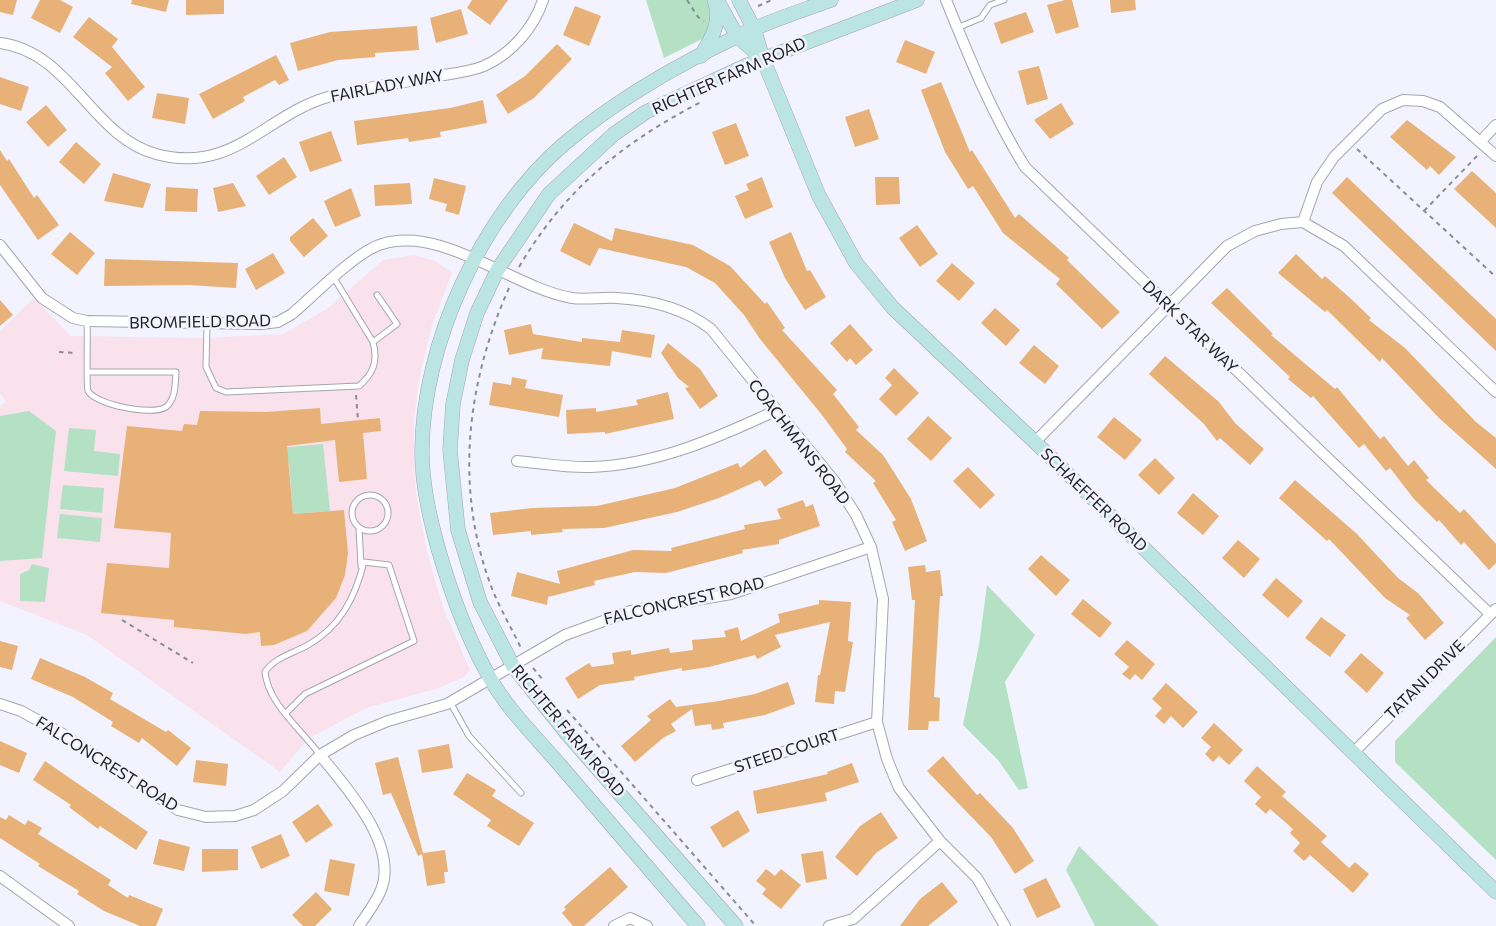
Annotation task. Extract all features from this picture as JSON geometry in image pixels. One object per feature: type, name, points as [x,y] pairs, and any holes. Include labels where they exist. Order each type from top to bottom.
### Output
[{"type":"main road","name":"SCHAEFFER ROAD","points":[[716,0],[737,36],[762,58]]},
{"type":"main road","points":[[701,56],[717,25],[716,0]]},
{"type":"main road","name":"SCHAEFFER ROAD","points":[[740,0],[754,29],[762,58],[819,196],[856,263],[892,308],[1035,442],[1496,892]]},
{"type":"main road","name":"RICHTER FARM ROAD","points":[[698,926],[490,680],[459,610],[434,533],[422,453],[428,381],[448,318],[474,260],[501,216],[562,145],[603,114],[737,36],[831,0]]},
{"type":"main road","name":"RICHTER FARM ROAD","points":[[736,926],[568,735],[513,666],[480,602],[458,530],[450,450],[453,404],[462,360],[477,313],[498,269],[549,194],[614,134],[646,112],[762,58],[917,0]]},
{"type":"street","name":"FAIRLADY WAY","points":[[0,43],[38,58],[67,78],[108,126],[128,142],[156,154],[199,157],[242,146],[296,110],[330,96],[483,67],[521,38],[532,25],[543,0]]},
{"type":"street","name":"DARK STAR WAY","points":[[946,0],[1006,136],[1025,167],[1169,307],[1493,612]]},
{"type":"street","points":[[1303,222],[1317,182],[1334,157],[1382,109],[1403,100],[1423,101],[1440,107],[1496,156]]},
{"type":"street","points":[[1483,144],[1496,125]]},
{"type":"street","points":[[1035,442],[1227,246],[1255,231],[1281,224],[1303,222],[1344,246],[1496,392]]},
{"type":"street","name":"BROMFIELD ROAD","points":[[0,245],[42,298],[73,318],[87,321],[207,325],[278,322],[292,314],[366,251],[381,244],[396,241],[436,244],[474,260]]},
{"type":"street","name":"COACHMANS ROAD","points":[[474,260],[545,291],[573,298],[617,298],[647,302],[694,316],[711,329],[775,411],[835,482],[856,515],[871,547],[882,599],[877,722],[887,759],[899,788],[940,841],[977,878],[1005,926]]},
{"type":"street","points":[[517,461],[590,467],[666,455],[723,435],[775,411]]},
{"type":"street","name":"FALCONCREST ROAD","points":[[0,704],[21,711],[61,733],[178,810],[206,817],[235,816],[254,810],[283,792],[320,754],[371,728],[450,702],[543,646],[601,620],[631,611],[731,594],[871,547]]},
{"type":"street","name":"TATANI DRIVE","points":[[1354,752],[1493,612]]},
{"type":"street","name":"STEED COURT","points":[[698,780],[877,722]]},
{"type":"street","points":[[320,754],[359,803],[380,843],[384,865],[382,889],[359,926]]},
{"type":"street","points":[[829,926],[853,919],[940,841]]},
{"type":"street","points":[[0,876],[69,926]]},
{"type":"street","points":[[614,926],[630,918],[647,926]]},
{"type":"lane","points":[[957,27],[981,18],[990,5],[1005,0]]},
{"type":"lane","points":[[207,325],[206,367],[216,388],[226,392],[356,386],[369,378],[374,367],[376,353],[373,342],[334,278]]},
{"type":"lane","points":[[373,342],[397,324],[377,295]]},
{"type":"lane","points":[[87,321],[89,355],[87,372],[88,390],[95,398],[108,404],[156,411],[170,403],[175,391],[176,372],[87,372]]},
{"type":"lane","points":[[359,528],[373,532],[383,526],[388,509],[382,499],[364,496],[354,503],[351,515],[359,528],[362,573]]},
{"type":"lane","points":[[286,713],[305,694],[414,641],[389,566],[364,562],[362,573],[341,619],[308,645],[271,662],[265,672],[266,686],[286,713],[320,754]]},
{"type":"lane","points":[[450,702],[469,736],[521,793]]},
{"type":"path","points":[[758,6],[772,0]]},
{"type":"path","points":[[1350,142],[1496,277]]},
{"type":"path","points":[[1424,211],[1483,144]]},
{"type":"path","points":[[59,352],[75,353]]},
{"type":"path","points":[[356,386],[358,420]]},
{"type":"path","points":[[122,620],[193,663]]},
{"type":"shaded area","points":[[414,255],[435,261],[452,273],[432,325],[419,379],[414,420],[414,461],[416,494],[427,552],[444,610],[470,670],[464,677],[436,689],[366,708],[308,739],[280,772],[87,635],[0,601],[0,406],[6,402],[0,393],[0,331],[34,298],[71,336],[206,338],[283,334],[327,309],[383,260]]},
{"type":"green space","points":[[646,0],[722,0],[718,31],[664,58]]},
{"type":"green space","points":[[29,411],[56,431],[42,558],[0,561],[0,416]]},
{"type":"green space","points":[[69,428],[96,430],[94,451],[120,454],[118,476],[64,471]]},
{"type":"green space","points":[[323,444],[330,511],[293,514],[289,463],[277,448]]},
{"type":"green space","points":[[63,485],[104,488],[102,513],[60,509]]},
{"type":"green space","points":[[60,514],[102,518],[100,542],[57,538]]},
{"type":"green space","points":[[32,564],[49,568],[45,602],[20,601],[20,574],[29,570]]},
{"type":"green space","points":[[987,585],[1035,635],[1005,682],[1028,788],[1019,790],[998,760],[963,725],[979,645]]},
{"type":"green space","points":[[1496,637],[1496,860],[1395,762],[1395,741]]},
{"type":"green space","points":[[1079,846],[1159,926],[1095,926],[1066,870]]},
{"type":"building","points":[[0,0],[17,0],[13,15],[0,12]]},
{"type":"building","points":[[40,0],[60,0],[73,7],[60,33],[31,18]]},
{"type":"building","points":[[132,0],[169,0],[166,12],[131,4]]},
{"type":"building","points":[[186,0],[224,0],[224,14],[186,15]]},
{"type":"building","points":[[472,0],[508,0],[490,25],[467,8]]},
{"type":"building","points":[[1072,0],[1079,27],[1056,34],[1047,5]]},
{"type":"building","points":[[1110,0],[1135,0],[1136,10],[1111,13]]},
{"type":"building","points":[[575,6],[601,16],[589,46],[563,35]]},
{"type":"building","points":[[461,9],[468,34],[436,43],[430,18]]},
{"type":"building","points":[[1026,12],[1034,32],[1001,44],[994,23]]},
{"type":"building","points":[[89,17],[118,39],[112,47],[145,87],[128,101],[105,73],[112,67],[73,37]]},
{"type":"building","points":[[417,26],[419,50],[375,53],[375,57],[338,60],[298,71],[290,43],[330,32]]},
{"type":"building","points":[[905,40],[935,52],[926,74],[896,62]]},
{"type":"building","points":[[557,44],[572,59],[534,98],[508,114],[496,95],[525,76]]},
{"type":"building","points":[[276,55],[289,80],[279,85],[275,80],[243,97],[245,101],[213,119],[199,94]]},
{"type":"building","points":[[1039,66],[1048,99],[1027,105],[1018,71]]},
{"type":"building","points":[[0,77],[29,87],[21,111],[0,104]]},
{"type":"building","points":[[941,82],[970,152],[972,150],[1015,218],[1019,214],[1069,258],[1067,260],[1120,312],[1102,329],[1056,284],[1060,279],[1003,233],[973,186],[968,189],[945,152],[921,90]]},
{"type":"building","points":[[157,93],[189,98],[185,124],[152,118]]},
{"type":"building","points":[[483,100],[487,123],[440,132],[441,137],[409,142],[408,138],[357,145],[354,121],[450,108]]},
{"type":"building","points":[[1061,103],[1074,124],[1050,139],[1034,120]]},
{"type":"building","points":[[46,105],[67,130],[48,147],[26,122]]},
{"type":"building","points":[[869,109],[879,139],[855,147],[845,117]]},
{"type":"building","points":[[1407,120],[1456,157],[1439,175],[1430,166],[1427,170],[1390,137]]},
{"type":"building","points":[[736,123],[749,156],[725,165],[712,132]]},
{"type":"building","points":[[331,131],[342,161],[310,172],[299,142]]},
{"type":"building","points":[[76,142],[101,164],[84,184],[59,162]]},
{"type":"building","points":[[0,150],[7,161],[9,159],[34,198],[37,195],[59,225],[38,240],[0,185]]},
{"type":"building","points":[[284,157],[297,177],[269,195],[256,176]]},
{"type":"building","points":[[1472,171],[1496,193],[1496,228],[1454,189]]},
{"type":"building","points":[[113,173],[151,184],[143,208],[104,201]]},
{"type":"building","points":[[762,177],[773,207],[745,219],[735,196],[749,190],[746,184]]},
{"type":"building","points":[[875,177],[899,177],[900,204],[876,205]]},
{"type":"building","points":[[1347,177],[1496,319],[1496,351],[1332,193]]},
{"type":"building","points":[[434,178],[466,186],[459,215],[445,211],[447,204],[429,199]]},
{"type":"building","points":[[233,183],[246,206],[218,212],[213,188]]},
{"type":"building","points":[[410,183],[412,204],[375,206],[374,185]]},
{"type":"building","points":[[166,187],[198,189],[197,212],[165,211]]},
{"type":"building","points":[[351,188],[361,216],[335,227],[324,201]]},
{"type":"building","points":[[313,218],[328,236],[304,257],[290,241],[290,237]]},
{"type":"building","points":[[574,223],[612,241],[615,228],[693,245],[730,266],[765,304],[767,302],[785,328],[782,330],[837,390],[833,394],[859,427],[856,430],[883,455],[911,499],[927,541],[905,551],[892,522],[896,520],[873,483],[876,481],[845,452],[847,449],[822,415],[760,339],[744,315],[715,283],[686,267],[599,248],[590,266],[560,251]]},
{"type":"building","points":[[917,225],[938,254],[920,267],[899,238]]},
{"type":"building","points":[[70,232],[95,253],[77,275],[51,254]]},
{"type":"building","points":[[791,232],[807,271],[810,270],[826,297],[805,310],[785,278],[769,242]]},
{"type":"building","points":[[273,253],[285,273],[256,290],[245,269]]},
{"type":"building","points":[[1296,254],[1322,279],[1325,276],[1349,297],[1371,318],[1369,320],[1405,348],[1476,422],[1496,438],[1496,469],[1439,418],[1382,358],[1380,362],[1327,310],[1325,312],[1278,273]]},
{"type":"building","points":[[105,259],[238,263],[236,288],[189,285],[104,286]]},
{"type":"building","points":[[952,263],[975,283],[959,301],[936,281]]},
{"type":"building","points":[[1227,288],[1273,334],[1271,335],[1335,389],[1337,387],[1380,439],[1384,436],[1408,466],[1414,460],[1429,478],[1426,480],[1460,513],[1464,509],[1496,544],[1496,563],[1489,570],[1464,542],[1461,545],[1439,520],[1437,522],[1414,499],[1390,468],[1386,471],[1364,444],[1359,448],[1313,396],[1311,398],[1288,379],[1290,377],[1211,303]]},
{"type":"building","points":[[0,300],[13,315],[0,326]]},
{"type":"building","points":[[995,308],[1020,330],[1006,346],[981,323]]},
{"type":"building","points":[[531,324],[533,334],[582,342],[582,338],[620,342],[622,330],[655,335],[651,358],[612,351],[610,366],[541,359],[543,348],[509,355],[504,330]]},
{"type":"building","points":[[850,324],[873,350],[856,365],[850,358],[847,362],[830,343]]},
{"type":"building","points":[[668,343],[700,369],[718,396],[700,409],[685,388],[689,387],[678,378],[661,353]]},
{"type":"building","points":[[1034,345],[1059,366],[1045,384],[1019,363]]},
{"type":"building","points":[[1165,356],[1219,402],[1235,423],[1264,449],[1250,465],[1220,438],[1217,441],[1204,424],[1149,374]]},
{"type":"building","points":[[894,368],[919,393],[896,416],[879,399],[892,385],[885,378]]},
{"type":"building","points":[[512,377],[527,380],[525,388],[563,395],[559,417],[489,405],[493,382],[511,385]]},
{"type":"building","points":[[668,392],[674,419],[605,434],[605,432],[567,434],[566,410],[596,408],[596,412],[638,405],[636,400]]},
{"type":"building","points":[[320,408],[321,424],[380,418],[381,431],[363,433],[367,479],[339,482],[335,440],[287,446],[293,514],[344,510],[348,553],[345,575],[336,598],[307,631],[274,645],[261,646],[260,632],[246,634],[174,627],[174,620],[101,613],[107,563],[169,568],[171,533],[114,528],[127,426],[182,431],[184,424],[197,425],[200,411],[266,412]]},
{"type":"building","points":[[928,416],[952,438],[931,461],[907,439]]},
{"type":"building","points":[[1114,417],[1142,440],[1125,460],[1097,437]]},
{"type":"building","points":[[765,449],[783,473],[765,487],[760,480],[719,498],[677,512],[604,528],[562,529],[563,532],[531,535],[531,531],[493,535],[490,513],[532,508],[597,506],[675,488],[738,463],[740,468]]},
{"type":"building","points":[[1155,458],[1175,478],[1159,495],[1138,475]]},
{"type":"building","points":[[968,467],[995,495],[980,509],[953,481]]},
{"type":"building","points":[[1295,480],[1357,534],[1398,578],[1418,593],[1444,623],[1425,640],[1406,618],[1410,615],[1385,598],[1329,539],[1327,541],[1279,498]]},
{"type":"building","points":[[1193,493],[1219,516],[1203,535],[1177,513]]},
{"type":"building","points":[[803,500],[806,507],[813,504],[820,526],[779,540],[779,544],[742,550],[743,553],[666,573],[635,572],[594,581],[595,585],[548,597],[547,605],[511,596],[517,572],[560,584],[557,571],[633,550],[672,551],[671,548],[745,529],[744,525],[781,519],[777,509]]},
{"type":"building","points":[[1238,540],[1260,559],[1244,578],[1222,558]]},
{"type":"building","points":[[1041,555],[1070,580],[1056,596],[1028,569]]},
{"type":"building","points":[[925,565],[926,572],[940,570],[943,596],[940,596],[934,697],[940,698],[939,721],[929,721],[928,730],[908,730],[915,600],[912,600],[908,567]]},
{"type":"building","points":[[1276,578],[1303,601],[1288,618],[1262,595]]},
{"type":"building","points":[[1083,599],[1112,623],[1100,638],[1071,614]]},
{"type":"building","points":[[819,600],[851,602],[848,641],[853,642],[845,692],[835,691],[834,704],[815,702],[818,675],[820,675],[830,622],[775,635],[781,647],[757,659],[755,655],[709,667],[682,671],[682,668],[634,677],[635,680],[600,685],[578,699],[565,678],[589,663],[592,667],[614,664],[612,653],[631,650],[631,655],[669,648],[670,653],[693,650],[692,640],[726,637],[724,631],[738,627],[741,641],[780,622],[778,614],[819,604]]},
{"type":"building","points":[[1321,617],[1346,635],[1330,657],[1305,638]]},
{"type":"building","points":[[1127,640],[1155,664],[1142,680],[1135,674],[1130,680],[1122,674],[1129,667],[1114,654]]},
{"type":"building","points":[[0,641],[18,646],[12,670],[0,667]]},
{"type":"building","points":[[1361,653],[1384,673],[1367,693],[1344,672]]},
{"type":"building","points":[[40,658],[85,677],[113,693],[110,699],[166,732],[168,730],[191,748],[177,766],[142,738],[139,743],[111,726],[113,722],[73,697],[31,679]]},
{"type":"building","points":[[788,682],[795,704],[765,715],[723,723],[724,728],[712,730],[711,724],[695,726],[692,709],[671,724],[676,731],[663,738],[635,762],[621,746],[651,720],[647,716],[670,699],[676,707],[719,701],[755,694]]},
{"type":"building","points":[[1166,683],[1198,712],[1183,728],[1171,716],[1164,724],[1155,716],[1162,708],[1152,699]]},
{"type":"building","points":[[1214,723],[1243,750],[1229,765],[1219,756],[1213,762],[1205,754],[1211,747],[1201,738]]},
{"type":"building","points":[[0,741],[27,753],[19,773],[0,765]]},
{"type":"building","points":[[449,744],[453,768],[422,773],[418,750]]},
{"type":"building","points":[[943,756],[977,795],[980,793],[1013,828],[1034,861],[1015,874],[991,837],[927,771]]},
{"type":"building","points":[[398,757],[423,853],[445,850],[448,872],[444,872],[445,883],[427,886],[422,854],[418,856],[391,793],[383,795],[375,763]]},
{"type":"building","points":[[196,760],[228,764],[226,786],[193,782]]},
{"type":"building","points":[[45,761],[148,832],[136,850],[100,826],[98,829],[69,807],[71,805],[33,780]]},
{"type":"building","points":[[852,763],[859,782],[825,793],[827,801],[757,814],[753,791],[828,774],[827,772]]},
{"type":"building","points":[[1257,766],[1286,792],[1282,796],[1327,836],[1321,842],[1349,868],[1355,862],[1369,874],[1353,893],[1310,855],[1304,861],[1293,851],[1300,843],[1290,833],[1293,829],[1270,809],[1266,814],[1255,804],[1261,797],[1244,781]]},
{"type":"building","points":[[467,773],[496,790],[492,796],[534,823],[519,846],[487,826],[491,820],[453,794]]},
{"type":"building","points":[[318,804],[333,825],[306,843],[292,822]]},
{"type":"building","points":[[738,810],[750,831],[723,848],[710,827]]},
{"type":"building","points":[[881,812],[898,838],[876,853],[857,876],[835,857],[860,826]]},
{"type":"building","points":[[9,815],[25,825],[28,820],[42,828],[38,834],[111,880],[108,885],[128,898],[129,895],[163,909],[156,926],[140,926],[104,911],[77,894],[79,891],[38,866],[40,864],[0,838],[0,817],[6,820]]},
{"type":"building","points":[[281,834],[290,856],[261,869],[251,847]]},
{"type":"building","points":[[159,839],[190,847],[184,871],[153,864]]},
{"type":"building","points":[[202,849],[238,849],[238,870],[202,872]]},
{"type":"building","points":[[823,851],[827,879],[806,883],[801,854]]},
{"type":"building","points":[[330,859],[355,864],[349,896],[324,891]]},
{"type":"building","points":[[610,867],[628,887],[584,926],[573,926],[562,913],[566,909],[564,907]]},
{"type":"building","points":[[766,869],[775,876],[781,869],[801,885],[781,909],[762,894],[766,889],[756,881]]},
{"type":"building","points":[[1046,878],[1061,907],[1037,918],[1023,889]]},
{"type":"building","points":[[942,882],[958,902],[928,926],[900,926],[920,899]]},
{"type":"building","points":[[316,892],[332,909],[315,926],[303,926],[292,915]]}]
